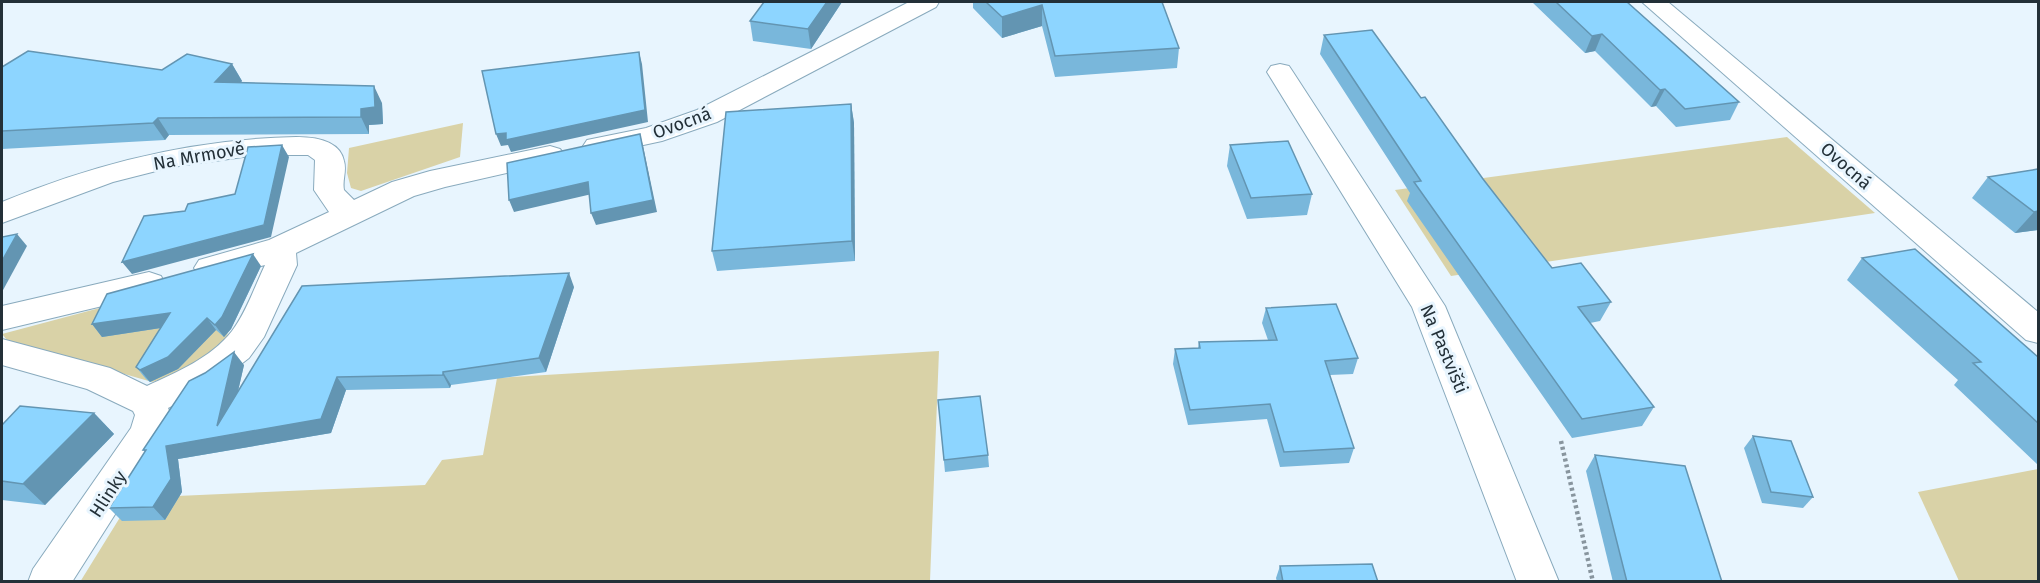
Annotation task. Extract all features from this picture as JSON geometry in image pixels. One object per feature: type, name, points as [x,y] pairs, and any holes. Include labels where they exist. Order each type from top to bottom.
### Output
[{"type":"street","name":"Ovocná","points":[[351,213],[390,194],[441,178],[652,135],[690,123],[927,2]]},
{"type":"street","name":"Ovocná","points":[[1654,2],[2038,331]]},
{"type":"street","name":"Na Pastvišti","points":[[1280,72],[1428,306],[1538,582]]},
{"type":"street","name":"Na Mrmově","points":[[2,213],[81,182],[184,157],[236,148],[304,146],[326,153],[330,160],[328,189],[333,197],[351,213]]},
{"type":"street","points":[[2,318],[181,276],[280,248],[351,213]]},
{"type":"street","points":[[2,352],[97,378],[147,402],[212,370],[240,347],[281,265],[280,248]]},
{"type":"street","name":"Hlinky","points":[[48,582],[148,432],[153,415],[147,402]]},
{"type":"path","points":[[1561,441],[1593,582]]},
{"type":"shaded area","points":[[463,123],[460,157],[361,191],[351,188],[347,173],[349,148]]},
{"type":"shaded area","points":[[1787,137],[1875,213],[1451,276],[1395,190]]},
{"type":"shaded area","points":[[235,272],[244,290],[221,351],[186,372],[152,382],[7,340],[2,334]]},
{"type":"shaded area","points":[[939,351],[930,581],[80,582],[132,498],[425,485],[442,460],[483,455],[497,378]]},
{"type":"shaded area","points":[[2038,469],[2038,581],[1959,581],[1918,492]]},
{"type":"building","points":[[764,2],[827,2],[808,29],[750,21]]},
{"type":"building","points":[[986,2],[1162,2],[1179,48],[1055,56],[1042,5],[1002,17]]},
{"type":"building","points":[[1556,2],[1627,2],[1739,102],[1685,109],[1665,89],[1660,90],[1602,34],[1592,36]]},
{"type":"building","points":[[1372,30],[1421,98],[1425,97],[1483,179],[1552,268],[1581,263],[1611,302],[1578,307],[1654,407],[1582,419],[1414,182],[1421,181],[1324,35]]},
{"type":"building","points":[[28,51],[162,70],[187,54],[232,64],[215,82],[374,86],[375,107],[361,109],[361,117],[158,118],[153,123],[2,131],[2,67]]},
{"type":"building","points":[[639,52],[645,110],[506,140],[506,133],[496,134],[482,71]]},
{"type":"building","points":[[851,104],[852,241],[712,251],[726,112]]},
{"type":"building","points":[[640,134],[653,200],[591,213],[588,182],[509,200],[507,163]]},
{"type":"building","points":[[1288,141],[1312,194],[1251,198],[1230,145]]},
{"type":"building","points":[[282,145],[264,225],[122,262],[144,216],[185,211],[188,204],[235,194],[248,147]]},
{"type":"building","points":[[2038,169],[2038,211],[2034,212],[1988,177]]},
{"type":"building","points":[[17,234],[2,261],[2,237]]},
{"type":"building","points":[[1915,249],[2038,357],[2038,423],[1973,363],[1981,362],[1862,258]]},
{"type":"building","points":[[253,254],[222,317],[215,325],[207,318],[168,357],[140,370],[136,367],[170,313],[92,324],[107,294]]},
{"type":"building","points":[[569,273],[539,358],[443,372],[443,375],[337,377],[321,419],[166,446],[171,479],[153,507],[109,508],[146,450],[143,450],[189,381],[205,373],[234,352],[217,426],[302,286]]},
{"type":"building","points":[[1336,304],[1358,358],[1325,361],[1354,448],[1284,452],[1270,404],[1190,410],[1175,349],[1200,348],[1199,342],[1277,340],[1266,308]]},
{"type":"building","points":[[980,396],[988,455],[944,460],[938,400]]},
{"type":"building","points":[[20,406],[94,413],[23,484],[2,481],[2,425]]},
{"type":"building","points":[[1753,436],[1791,441],[1813,497],[1771,492]]},
{"type":"building","points":[[1595,455],[1685,466],[1722,582],[1627,582]]},
{"type":"building","points":[[1372,564],[1378,582],[1283,582],[1280,566]]}]
